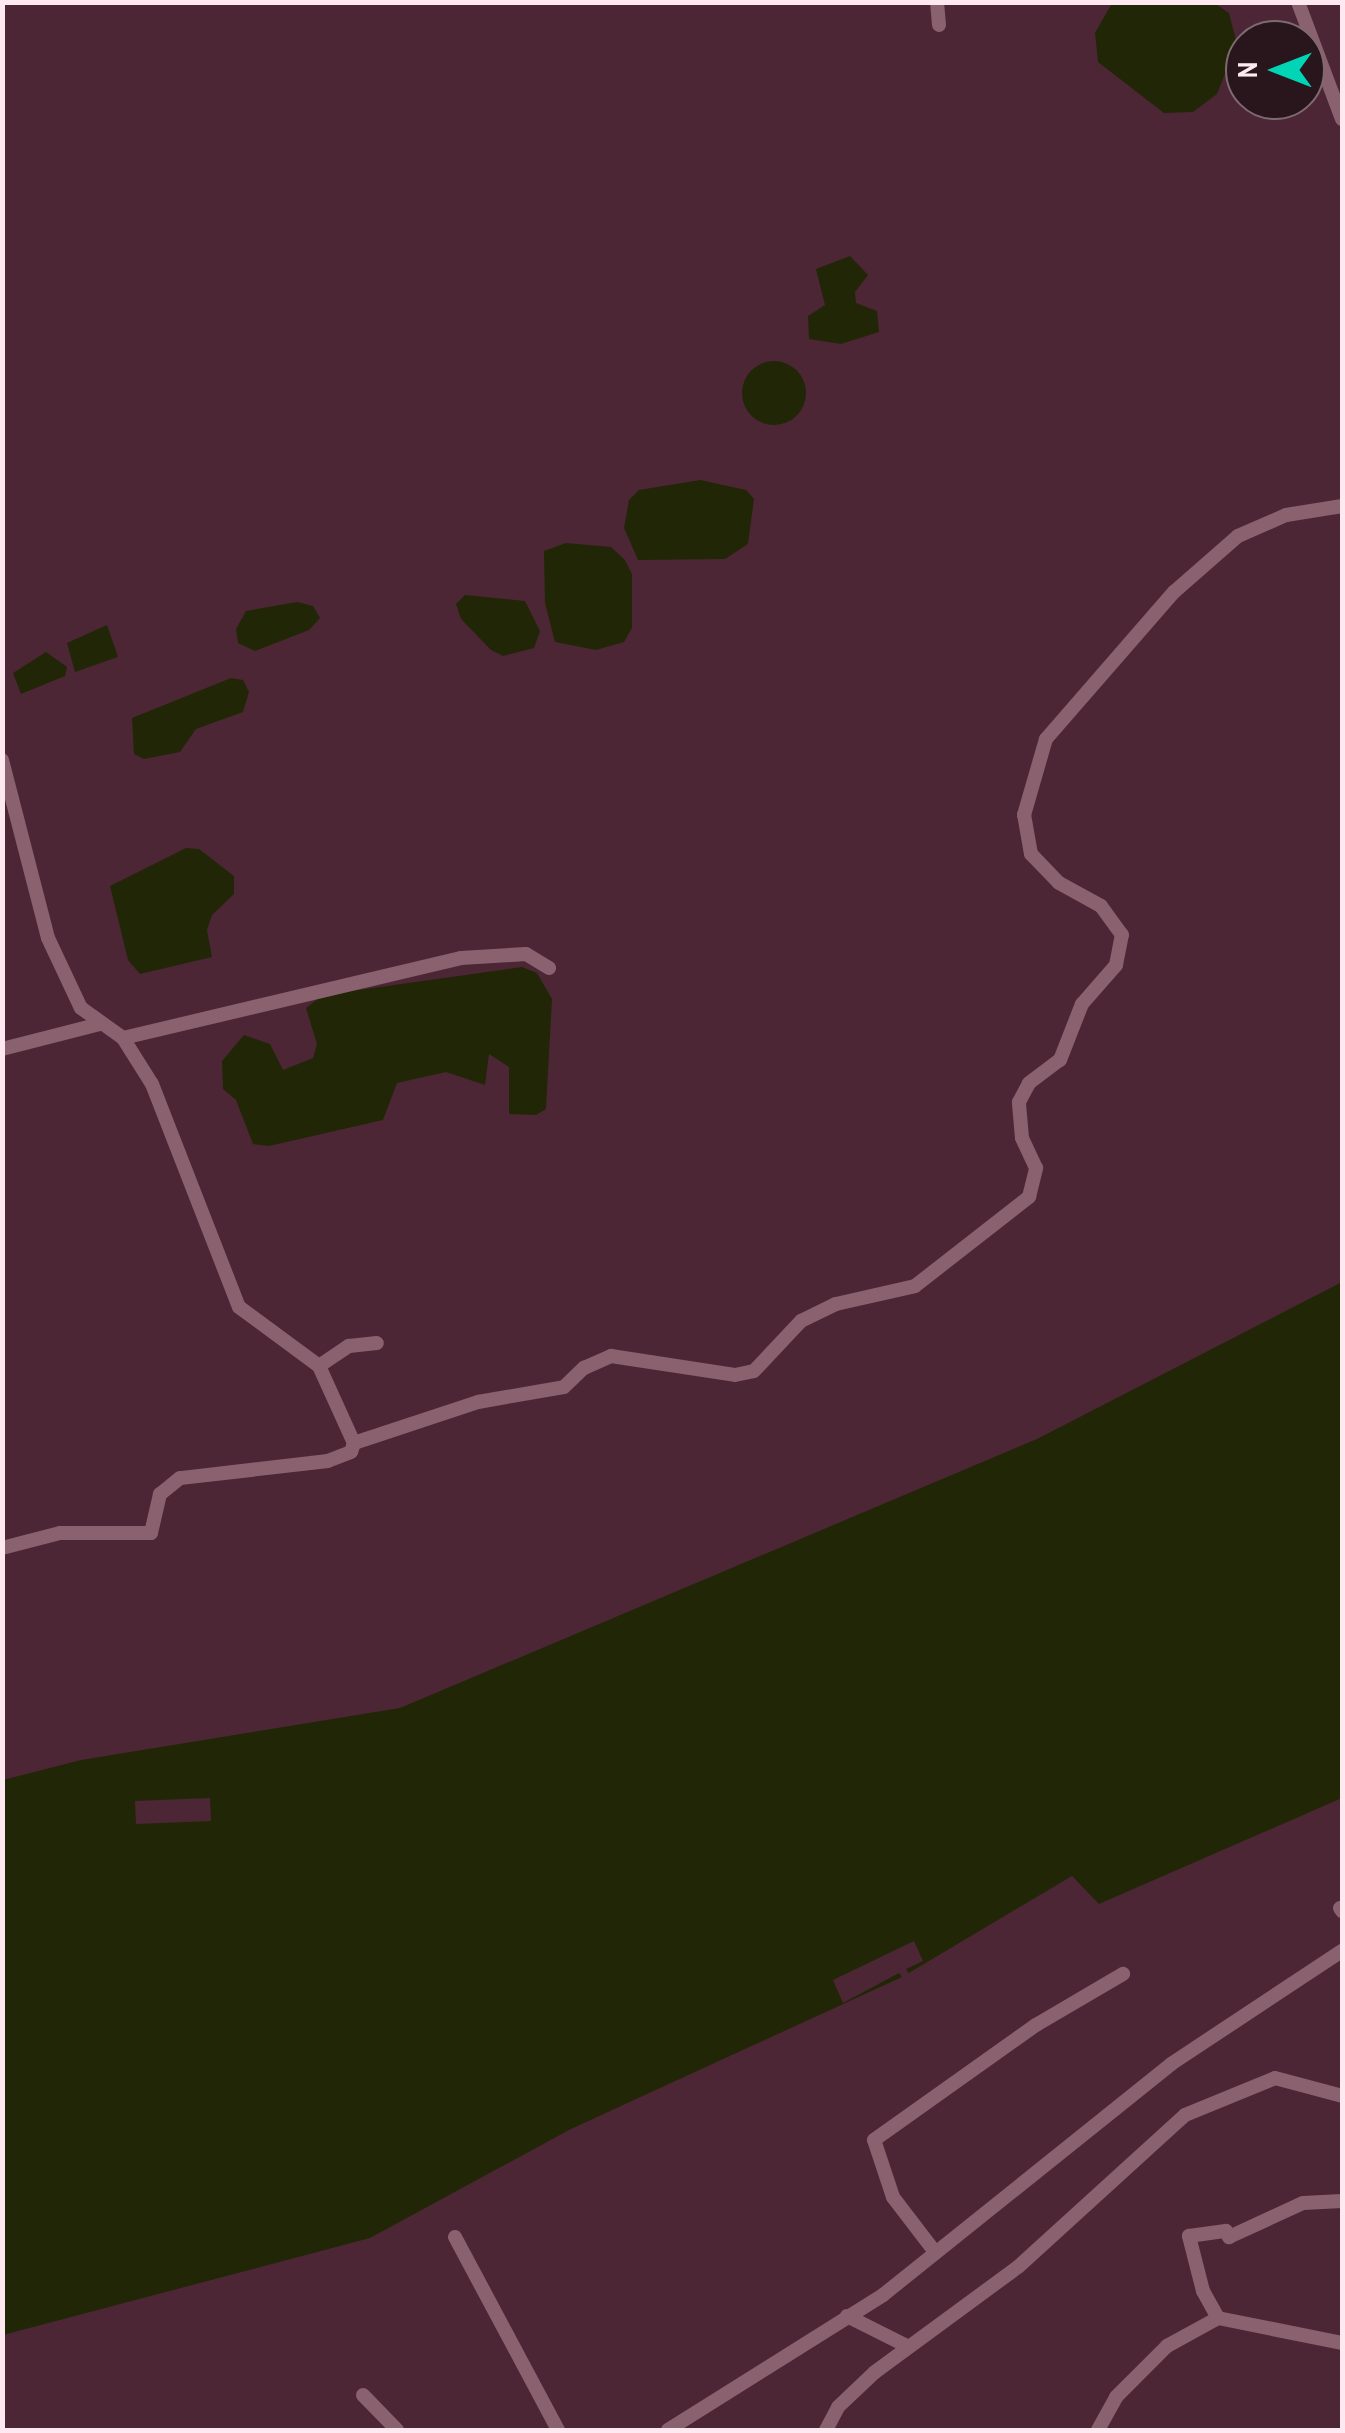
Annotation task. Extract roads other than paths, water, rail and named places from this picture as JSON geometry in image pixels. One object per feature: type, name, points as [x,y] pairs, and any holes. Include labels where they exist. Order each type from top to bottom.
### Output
[{"type":"street","points":[[936,2],[939,25]]},
{"type":"street","points":[[1298,2],[1342,118]]},
{"type":"street","points":[[2,1548],[60,1534],[151,1533],[160,1494],[180,1478],[343,1457],[354,1444],[478,1402],[564,1387],[584,1368],[612,1356],[735,1375],[754,1371],[802,1321],[836,1304],[915,1286],[1029,1198],[1036,1168],[1022,1138],[1019,1102],[1029,1083],[1060,1060],[1082,1004],[1116,966],[1122,936],[1100,906],[1059,883],[1031,854],[1024,815],[1046,739],[1174,592],[1238,536],[1286,516],[1342,506]]},
{"type":"street","points":[[2,760],[48,938],[81,1008],[123,1038],[169,1122],[239,1307],[319,1366],[354,1444]]},
{"type":"street","points":[[123,1038],[461,958],[526,954],[549,968]]},
{"type":"street","points":[[2,1049],[100,1024]]},
{"type":"street","points":[[319,1366],[348,1346],[377,1343]]},
{"type":"street","points":[[668,2430],[847,2316],[935,2252],[1171,2064],[1342,1951]]},
{"type":"street","points":[[935,2252],[893,2197],[874,2140],[1036,2025],[1124,1974]]},
{"type":"street","points":[[826,2430],[838,2407],[907,2346],[1018,2267],[1167,2129],[1207,2101],[1276,2078],[1342,2096]]},
{"type":"street","points":[[1218,2318],[1202,2291],[1188,2236],[1226,2231],[1229,2237],[1303,2203],[1342,2201]]},
{"type":"street","points":[[455,2237],[558,2430]]},
{"type":"street","points":[[847,2316],[907,2346]]},
{"type":"street","points":[[1098,2430],[1116,2397],[1167,2346],[1218,2318],[1342,2343]]},
{"type":"street","points":[[363,2396],[397,2430]]}]
